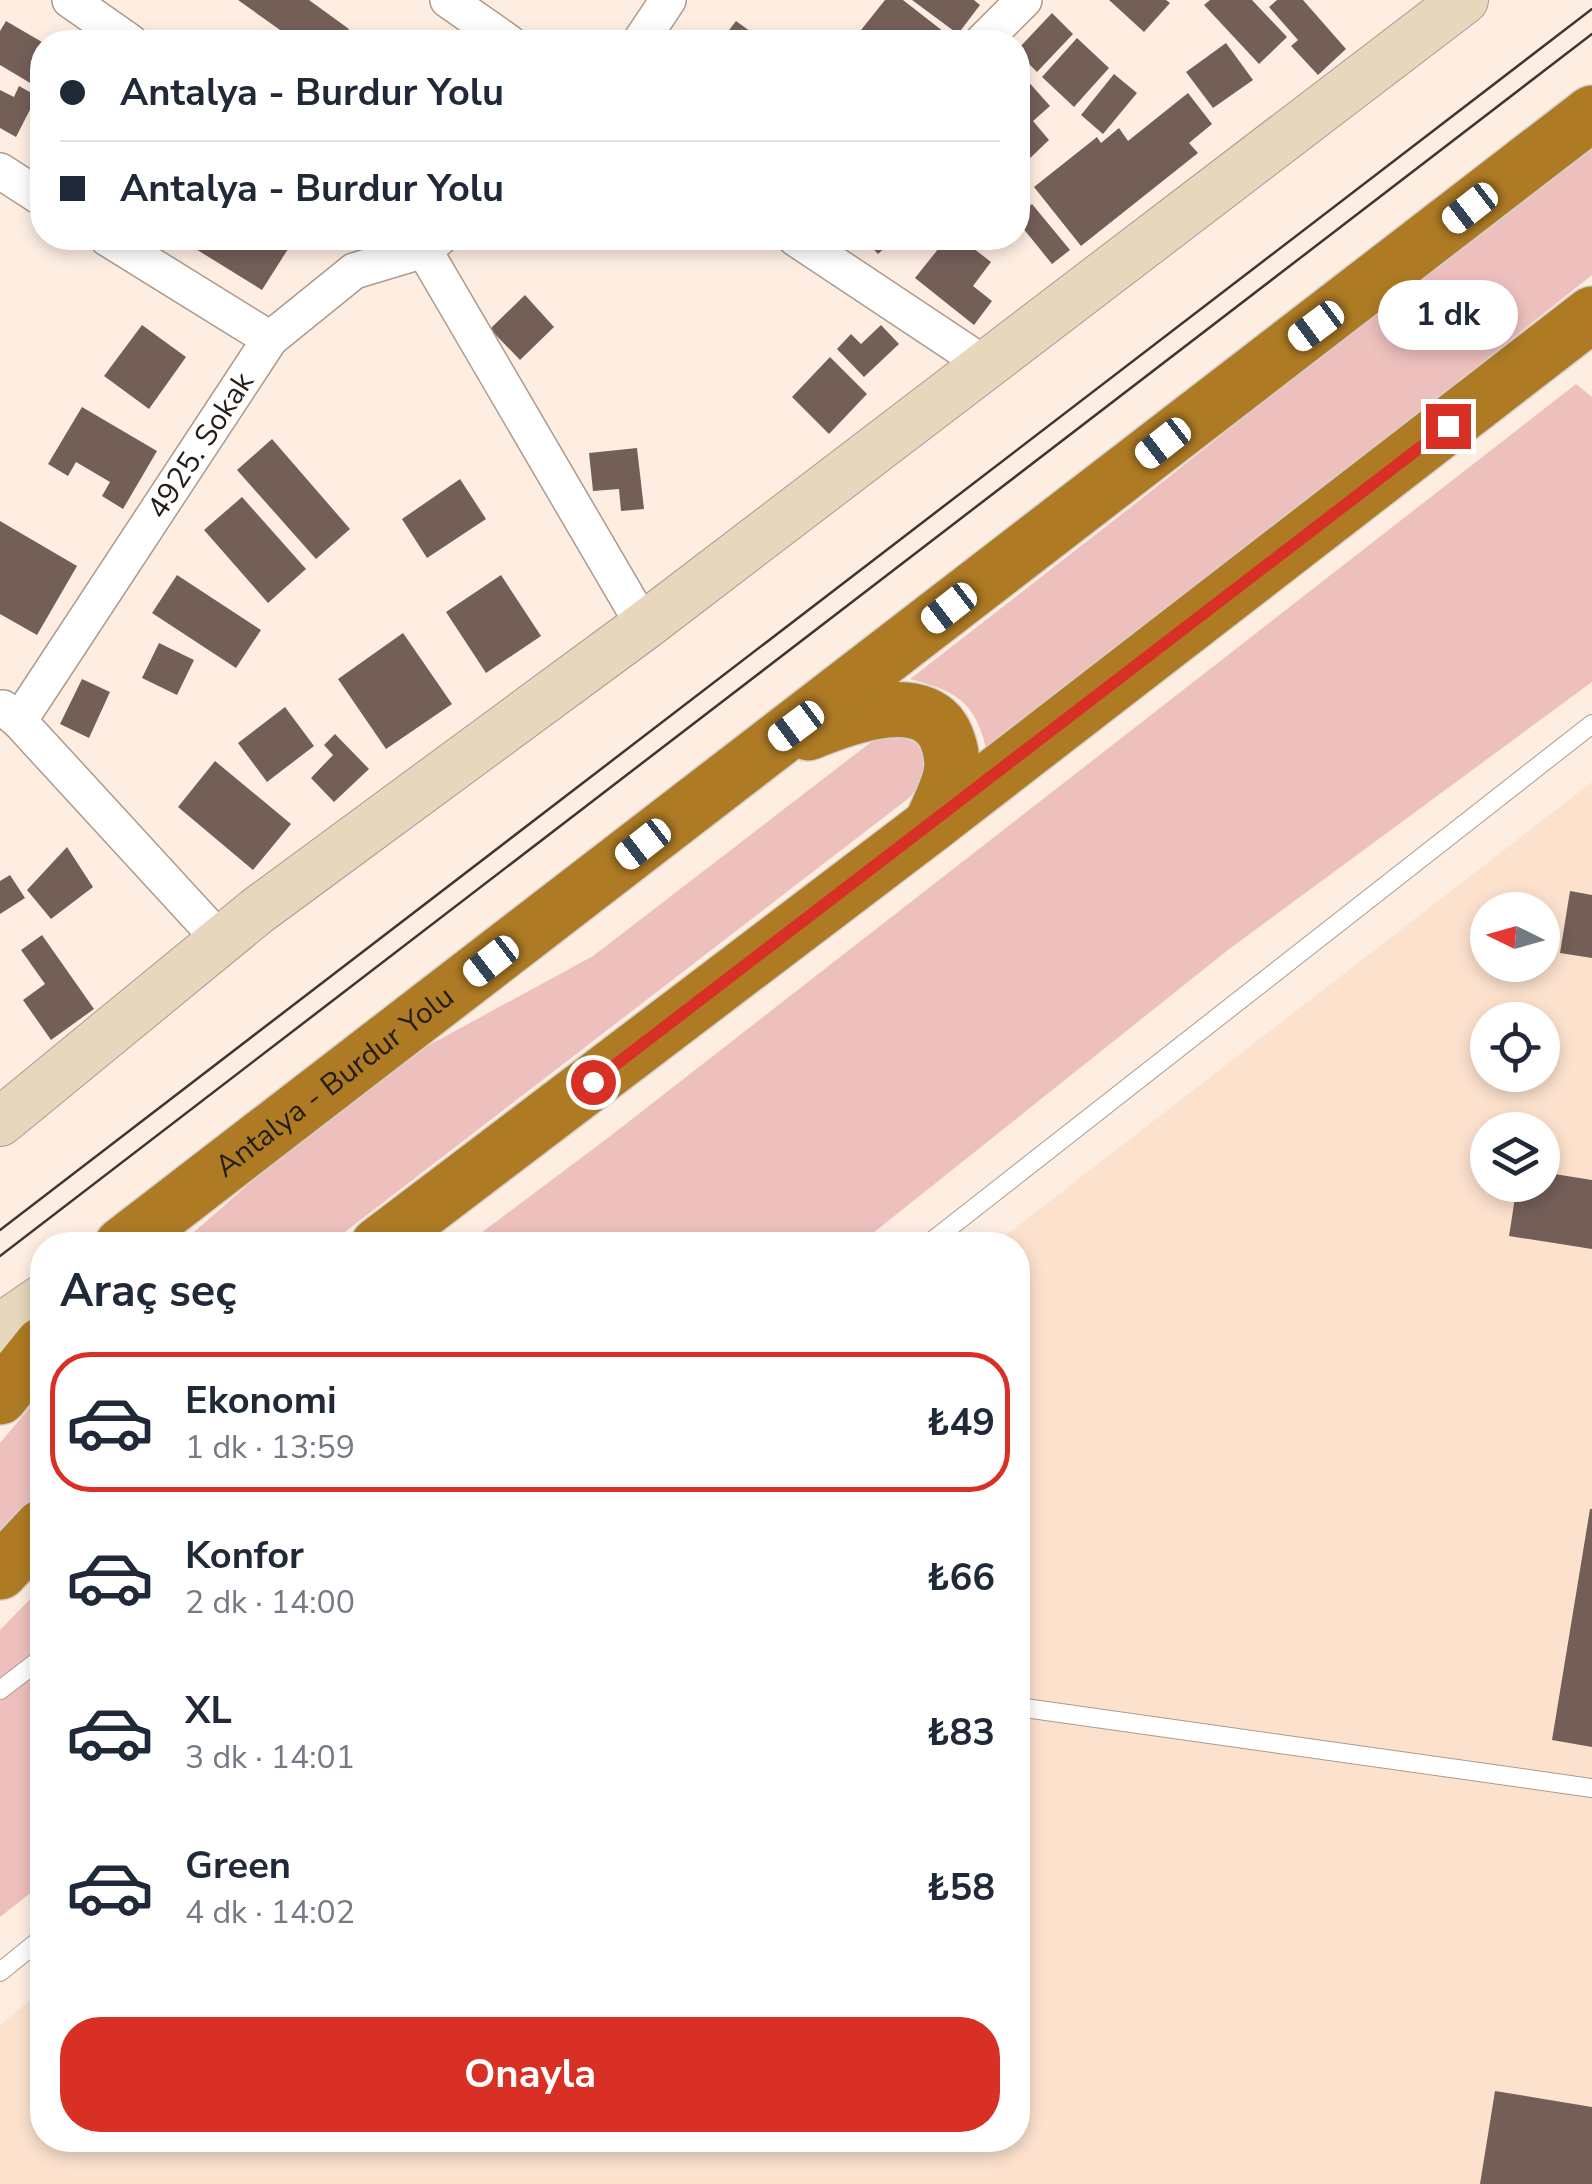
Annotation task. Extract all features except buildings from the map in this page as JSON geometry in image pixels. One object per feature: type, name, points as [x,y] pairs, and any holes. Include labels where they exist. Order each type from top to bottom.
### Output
[{"type":"highway","name":"Antalya - Burdur Yolu","points":[[139,1232],[1592,114]]},
{"type":"highway","points":[[395,1232],[1581,328]]},
{"type":"highway","points":[[765,750],[847,717],[895,709],[926,714],[944,729],[953,755],[951,778],[930,824]]},
{"type":"highway","points":[[0,1346],[30,1320]]},
{"type":"highway","points":[[0,1397],[30,1360]]},
{"type":"highway","points":[[0,1572],[30,1540]]},
{"type":"street","points":[[70,0],[113,30]]},
{"type":"street","points":[[448,0],[491,30]]},
{"type":"street","points":[[648,30],[668,0]]},
{"type":"street","points":[[994,30],[1024,0]]},
{"type":"street","points":[[0,1122],[257,911],[644,626],[1464,0]]},
{"type":"street","points":[[0,172],[30,191]]},
{"type":"street","points":[[127,250],[270,338]]},
{"type":"street","name":"4925. Sokak","points":[[10,713],[270,338],[354,271],[404,250]]},
{"type":"street","points":[[428,250],[644,626]]},
{"type":"street","points":[[813,250],[986,365]]},
{"type":"street","points":[[10,713],[221,941]]},
{"type":"street","points":[[0,1328],[30,1307]]},
{"type":"lane","points":[[944,1232],[1592,724]]},
{"type":"lane","points":[[0,1690],[30,1667]]},
{"type":"lane","points":[[1030,1709],[1592,1788]]},
{"type":"lane","points":[[0,1972],[30,1948]]},
{"type":"shaded area","points":[[1592,140],[1592,275],[988,756],[978,724],[964,703],[942,689],[910,679],[1145,496]]},
{"type":"shaded area","points":[[1576,384],[1592,397],[1592,682],[1228,950],[874,1232],[482,1232]]},
{"type":"shaded area","points":[[898,735],[917,743],[929,760],[925,779],[909,798],[345,1232],[194,1232],[374,1075],[593,956],[875,739]]},
{"type":"shaded area","points":[[1592,782],[1592,2184],[0,2184],[0,2025],[30,2001],[30,2152],[1030,2152],[1030,1232],[1010,1232]]},
{"type":"shaded area","points":[[30,1407],[30,1502],[0,1531],[0,1443]]},
{"type":"shaded area","points":[[30,1599],[30,1893],[0,1917],[0,1630]]},
{"type":"tram line","points":[[0,1230],[1592,9]]},
{"type":"tram line","points":[[31,1232],[1592,34]]},
{"type":"tram line","points":[[0,1256],[30,1233]]},
{"type":"route","points":[[593,1082],[1448,426]]}]
